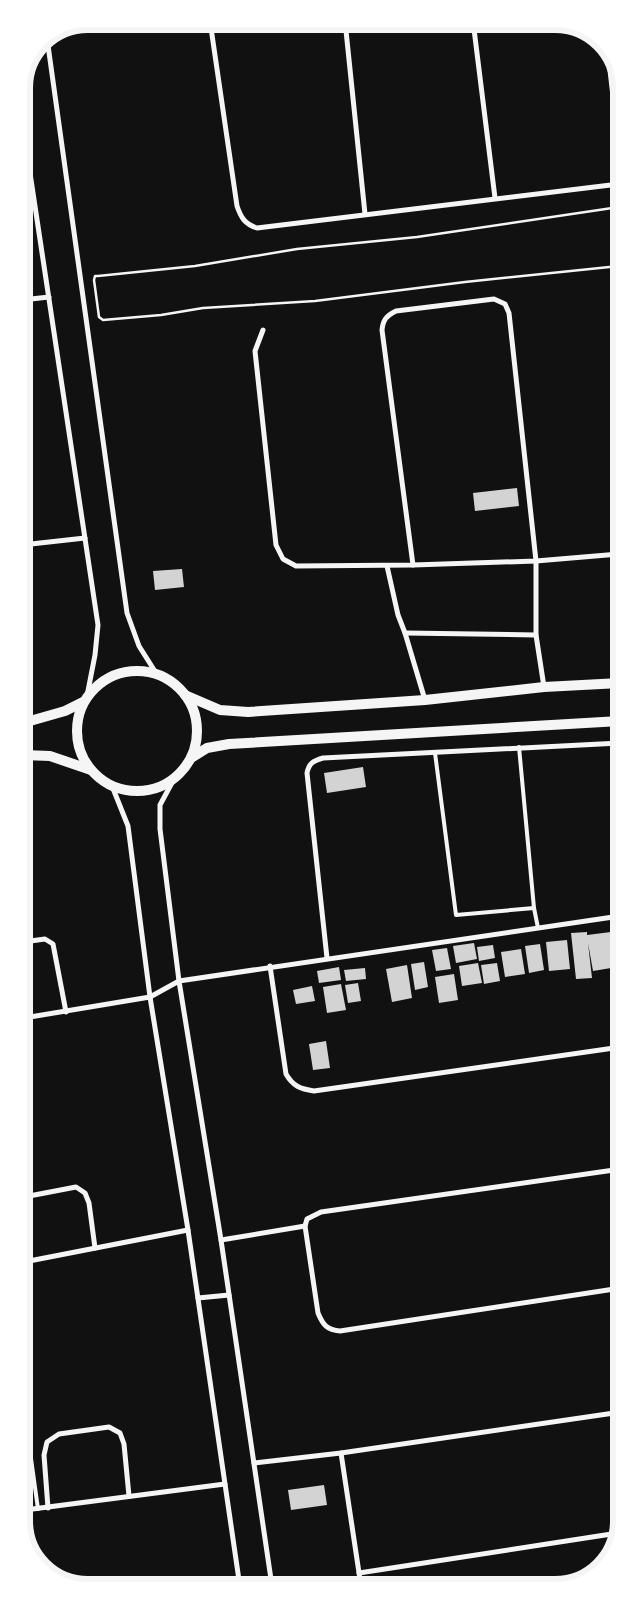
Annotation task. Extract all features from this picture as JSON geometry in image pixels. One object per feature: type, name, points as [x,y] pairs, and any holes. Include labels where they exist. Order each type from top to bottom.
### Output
[{"type":"main road","points":[[30,721],[65,711],[85,699],[100,682],[118,673],[137,670],[156,673],[172,682],[186,695],[194,709],[197,726],[196,742],[191,758],[174,779],[160,787],[144,791],[128,791],[112,786],[91,770],[81,754],[77,737],[78,719],[85,699]]},
{"type":"main road","points":[[186,695],[220,710],[248,712],[425,700],[544,687],[613,684]]},
{"type":"main road","points":[[191,758],[207,748],[229,744],[613,721]]},
{"type":"main road","points":[[30,755],[50,756],[91,770]]},
{"type":"street","points":[[211,30],[237,206],[240,216],[248,225],[257,228],[613,185]]},
{"type":"street","points":[[346,30],[366,214]]},
{"type":"street","points":[[474,30],[494,198]]},
{"type":"street","points":[[48,46],[127,613],[139,646],[156,673]]},
{"type":"street","points":[[610,70],[613,96]]},
{"type":"street","points":[[30,168],[98,625],[96,655],[85,699]]},
{"type":"street","points":[[30,299],[49,297]]},
{"type":"street","points":[[413,566],[382,330],[383,321],[387,315],[396,311],[494,299],[505,304],[509,313],[536,561],[536,635],[544,687]]},
{"type":"street","points":[[263,330],[255,351],[276,545],[283,558],[296,566],[413,566],[536,561],[613,555]]},
{"type":"street","points":[[30,545],[85,538]]},
{"type":"street","points":[[387,566],[398,615],[425,700]]},
{"type":"street","points":[[405,634],[536,635]]},
{"type":"street","points":[[327,958],[306,773],[308,766],[314,761],[323,758],[613,743]]},
{"type":"street","points":[[174,779],[160,805],[160,829],[179,981],[221,1240],[271,1579]]},
{"type":"street","points":[[112,786],[128,826],[150,996],[188,1230],[239,1579]]},
{"type":"street","points":[[30,1017],[150,996],[179,981],[270,966],[613,917]]},
{"type":"street","points":[[30,941],[45,939],[53,944],[66,1012]]},
{"type":"street","points":[[270,966],[286,1074],[292,1084],[301,1089],[314,1091],[613,1048]]},
{"type":"street","points":[[613,1170],[321,1212],[307,1219],[305,1226],[318,1313],[324,1325],[331,1330],[340,1331],[613,1289]]},
{"type":"street","points":[[30,1195],[76,1187],[85,1192],[89,1203],[95,1248]]},
{"type":"street","points":[[221,1240],[305,1226]]},
{"type":"street","points":[[30,1261],[188,1230]]},
{"type":"street","points":[[198,1298],[229,1295]]},
{"type":"street","points":[[254,1463],[340,1453],[613,1413]]},
{"type":"street","points":[[48,1508],[44,1455],[47,1442],[59,1434],[109,1427],[120,1432],[124,1444],[130,1496]]},
{"type":"street","points":[[340,1453],[360,1579]]},
{"type":"street","points":[[30,1510],[225,1484]]},
{"type":"street","points":[[359,1573],[611,1534]]},
{"type":"lane","points":[[519,748],[534,908],[538,928]]},
{"type":"lane","points":[[435,753],[456,915],[534,908]]},
{"type":"lane","points":[[30,1451],[38,1509]]},
{"type":"path","points":[[613,208],[407,238],[297,250],[195,266],[95,276],[94,280],[99,317],[103,320],[161,315],[203,308],[314,301],[465,282],[613,267]]},
{"type":"building","points":[[517,488],[519,506],[475,511],[473,493]]},
{"type":"building","points":[[182,569],[184,587],[155,590],[153,571]]},
{"type":"building","points":[[363,767],[366,787],[327,793],[324,773]]},
{"type":"building","points":[[587,932],[587,935],[611,932],[613,968],[593,971],[588,943],[592,978],[576,979],[571,933]]},
{"type":"building","points":[[567,940],[570,969],[549,971],[546,942]]},
{"type":"building","points":[[474,943],[477,959],[456,963],[453,946]]},
{"type":"building","points":[[540,944],[544,970],[529,973],[525,946]]},
{"type":"building","points":[[493,945],[495,958],[479,961],[477,947]]},
{"type":"building","points":[[447,948],[451,969],[436,971],[432,950]]},
{"type":"building","points":[[521,949],[525,974],[505,977],[501,952]]},
{"type":"building","points":[[424,962],[428,987],[415,990],[411,964]]},
{"type":"building","points":[[478,963],[482,983],[462,986],[459,966]]},
{"type":"building","points":[[497,963],[500,981],[484,984],[481,965]]},
{"type":"building","points":[[407,965],[412,998],[392,1002],[386,969]]},
{"type":"building","points":[[339,967],[341,980],[319,983],[317,971]]},
{"type":"building","points":[[365,968],[366,979],[346,981],[344,970]]},
{"type":"building","points":[[454,974],[458,1000],[439,1003],[435,977]]},
{"type":"building","points":[[358,983],[361,1001],[348,1003],[345,985]]},
{"type":"building","points":[[341,984],[346,1010],[327,1013],[323,987]]},
{"type":"building","points":[[312,986],[315,1001],[296,1004],[293,990]]},
{"type":"building","points":[[326,1041],[330,1068],[313,1070],[309,1044]]},
{"type":"building","points":[[324,1485],[327,1505],[291,1510],[288,1490]]}]
